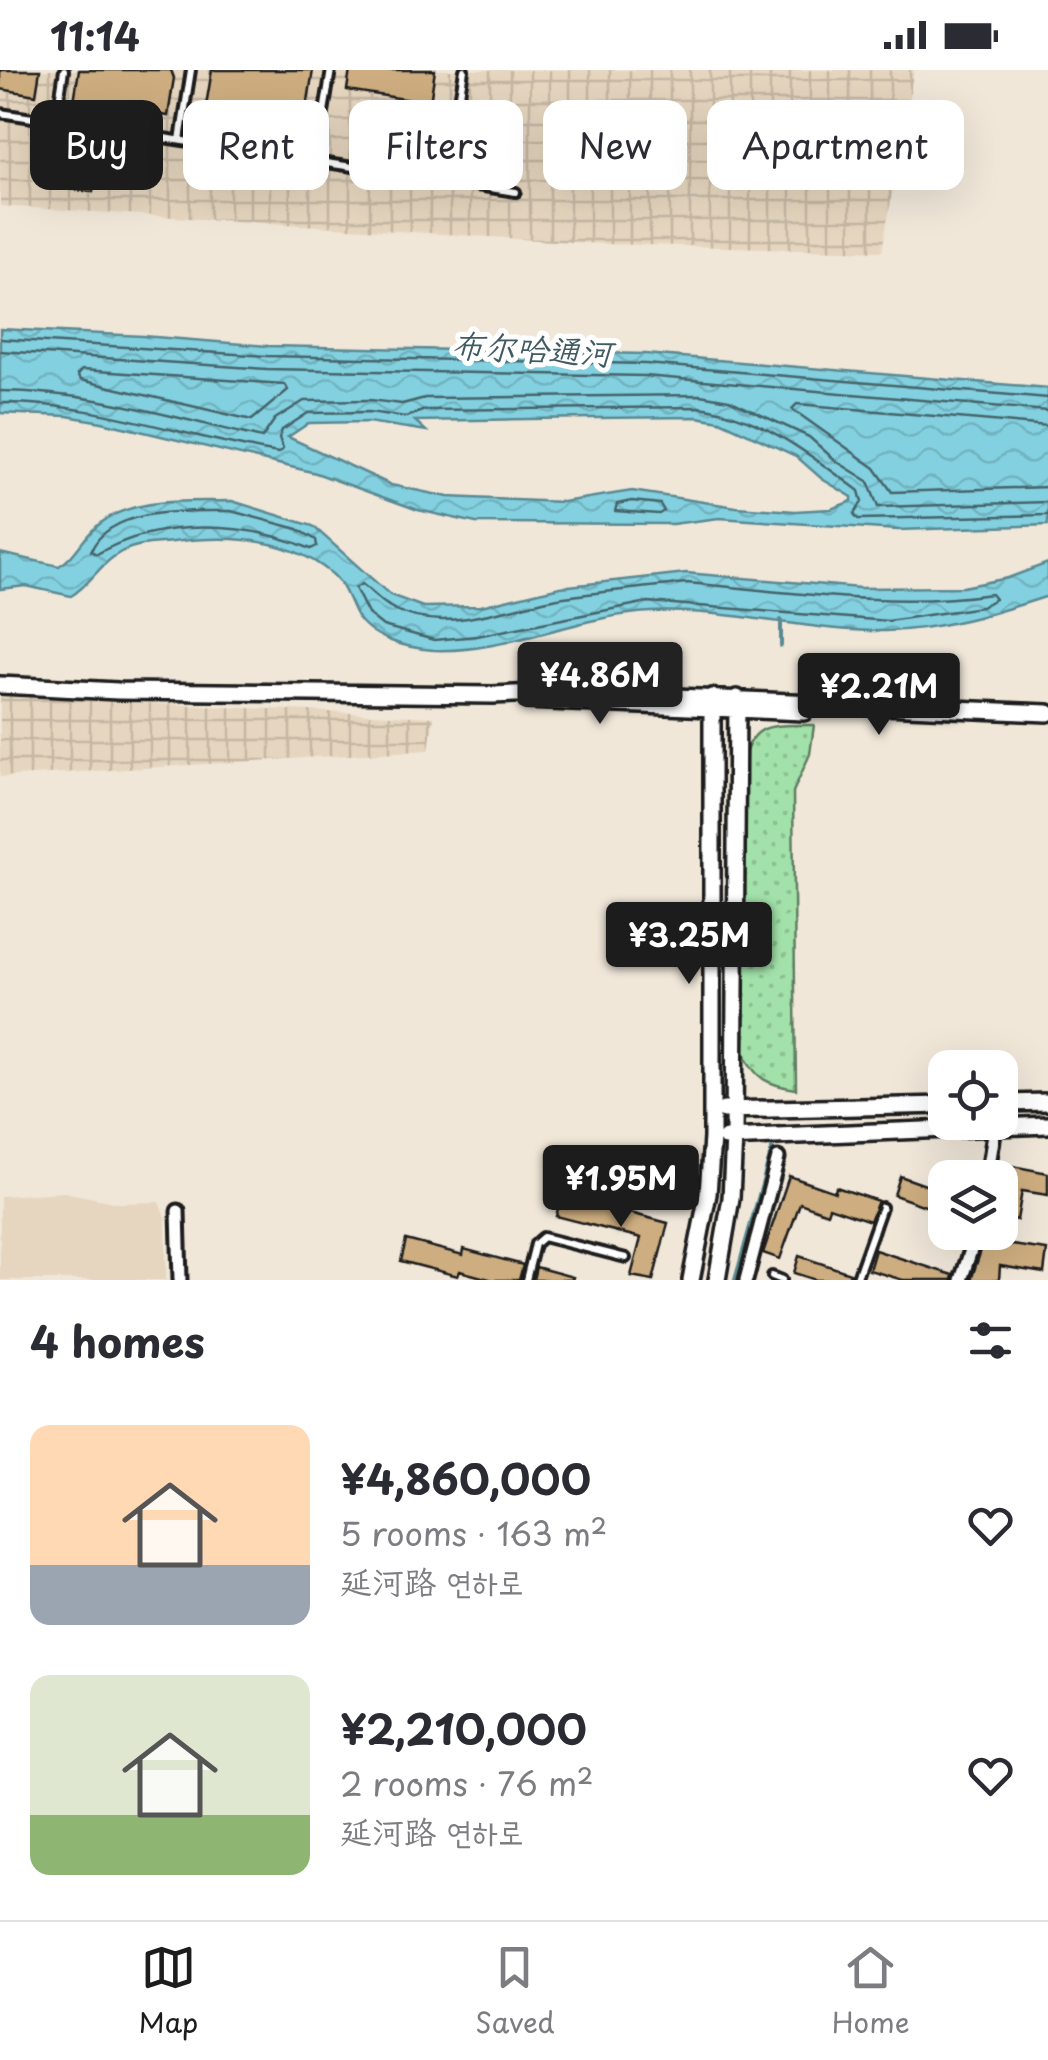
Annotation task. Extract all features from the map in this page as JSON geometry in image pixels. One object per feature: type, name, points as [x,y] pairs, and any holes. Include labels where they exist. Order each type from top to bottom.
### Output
[{"type":"main road","points":[[0,685],[118,691],[493,695],[541,692],[712,703],[1048,712]]},
{"type":"main road","points":[[691,1280],[708,1194],[712,1138],[712,703]]},
{"type":"main road","points":[[736,703],[1048,722]]},
{"type":"main road","points":[[717,1280],[731,1198],[734,1137],[736,703]]},
{"type":"main road","points":[[1018,1103],[1048,1102]]},
{"type":"main road","points":[[712,1111],[928,1104]]},
{"type":"main road","points":[[1018,1127],[1048,1125]]},
{"type":"main road","points":[[712,1138],[928,1130]]},
{"type":"street","points":[[746,1280],[778,1158]]},
{"type":"street","points":[[178,1211],[180,1280]]},
{"type":"street","points":[[961,1280],[971,1250]]},
{"type":"lane","points":[[59,100],[64,70]]},
{"type":"lane","points":[[180,140],[191,70]]},
{"type":"lane","points":[[326,100],[331,70]]},
{"type":"lane","points":[[459,100],[464,70]]},
{"type":"lane","points":[[0,113],[30,118]]},
{"type":"lane","points":[[163,138],[183,140]]},
{"type":"lane","points":[[503,190],[516,192]]},
{"type":"lane","points":[[856,1280],[882,1207]]},
{"type":"lane","points":[[526,1280],[535,1244],[542,1237],[626,1258]]},
{"type":"lane","points":[[772,1276],[782,1280]]},
{"type":"shaded area","points":[[0,70],[914,70],[909,100],[707,100],[707,190],[893,190],[882,251],[601,244],[0,206]]},
{"type":"shaded area","points":[[0,696],[434,717],[429,750],[0,777]]},
{"type":"shaded area","points":[[64,1192],[119,1203],[159,1202],[166,1219],[166,1280],[0,1280],[0,1196]]},
{"type":"green space","points":[[814,725],[810,754],[793,792],[796,1089],[764,1079],[752,1069],[743,1052],[742,767],[751,740],[766,728]]},
{"type":"water","points":[[0,329],[268,346],[646,354],[1048,388],[1048,525],[898,530],[719,518],[672,524],[476,523],[418,510],[316,473],[102,422],[0,413]],"holes":[[[697,417],[720,421],[796,456],[822,479],[852,497],[852,501],[831,509],[795,511],[736,507],[632,491],[563,502],[448,497],[391,485],[288,437],[309,423],[368,422],[426,431],[415,421]]]},
{"type":"water","points":[[179,501],[232,501],[313,526],[390,595],[423,607],[481,606],[560,587],[686,573],[860,588],[963,587],[1008,578],[1048,563],[1048,596],[968,620],[906,630],[826,628],[710,613],[651,612],[597,620],[488,646],[434,650],[379,636],[355,613],[332,574],[296,552],[256,541],[214,539],[134,547],[113,557],[71,596],[26,586],[0,589],[0,553],[59,566],[96,527],[126,510]]},
{"type":"building","points":[[0,70],[40,70],[36,95],[0,89]]},
{"type":"building","points":[[79,70],[171,70],[174,78],[168,116],[163,115],[163,100],[74,100]]},
{"type":"building","points":[[212,70],[313,70],[308,100],[207,100]]},
{"type":"building","points":[[350,70],[435,70],[430,100],[347,90]]},
{"type":"building","points":[[1018,1167],[1048,1173],[1048,1195],[1022,1191],[1018,1214]]},
{"type":"building","points":[[789,1176],[878,1201],[870,1221],[829,1207],[827,1213],[800,1203],[780,1259],[763,1253]]},
{"type":"building","points":[[900,1176],[928,1186],[928,1207],[894,1195]]},
{"type":"building","points":[[562,1195],[668,1223],[653,1280],[631,1276],[641,1238],[556,1216]]},
{"type":"building","points":[[406,1240],[463,1255],[464,1249],[523,1265],[519,1280],[493,1280],[460,1271],[458,1276],[401,1261]]},
{"type":"building","points":[[1018,1246],[1047,1250],[1044,1273],[1000,1266],[999,1280],[971,1280],[981,1250],[1018,1250]]},
{"type":"building","points":[[875,1250],[953,1275],[952,1280],[903,1280],[869,1270]]},
{"type":"building","points":[[799,1256],[850,1273],[848,1280],[816,1280],[794,1273]]},
{"type":"building","points":[[536,1267],[573,1277],[533,1280]]},
{"type":"waterway","points":[[781,620],[781,646]]},
{"type":"waterway","points":[[735,1280],[772,1149]]},
{"type":"water label","name":"布尔哈通河","points":[[532,350]]}]
